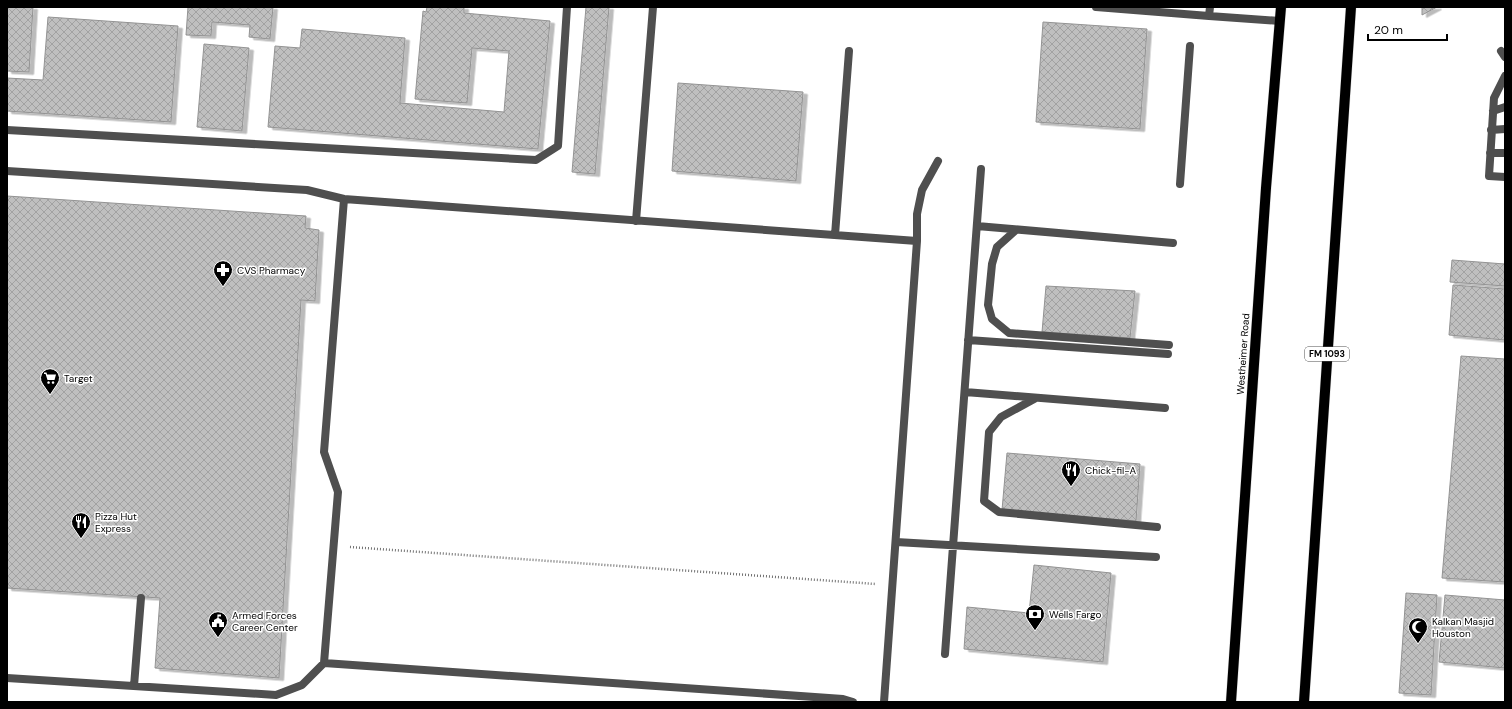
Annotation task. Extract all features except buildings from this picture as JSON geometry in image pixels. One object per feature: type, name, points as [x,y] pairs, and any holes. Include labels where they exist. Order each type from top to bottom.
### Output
[{"type":"main road","name":"Westheimer Road","points":[[1231,702],[1266,188],[1281,7]]},
{"type":"main road","name":"FM 1093","points":[[1304,702],[1351,7]]},
{"type":"lane","points":[[7,130],[536,160],[558,146],[568,7]]},
{"type":"lane","points":[[636,221],[653,7]]},
{"type":"lane","points":[[1096,7],[1280,21]]},
{"type":"lane","points":[[1209,16],[1210,7]]},
{"type":"lane","points":[[1180,184],[1190,46]]},
{"type":"lane","points":[[835,235],[848,51]]},
{"type":"lane","points":[[1505,76],[1494,98],[1489,176],[1505,177]]},
{"type":"lane","points":[[1494,98],[1505,90]]},
{"type":"lane","points":[[1493,111],[1505,107]]},
{"type":"lane","points":[[1491,130],[1505,129]]},
{"type":"lane","points":[[1490,153],[1505,152]]},
{"type":"lane","points":[[884,702],[917,241],[917,214],[922,190],[938,161]]},
{"type":"lane","points":[[945,654],[981,170]]},
{"type":"lane","points":[[7,171],[307,190],[344,199],[917,241]]},
{"type":"lane","points":[[7,678],[276,695],[302,685],[324,663],[338,492],[324,452],[344,199]]},
{"type":"lane","points":[[977,226],[1173,243]]},
{"type":"lane","points":[[1016,230],[997,247],[992,264],[988,305],[992,319],[1009,333],[1169,345]]},
{"type":"lane","points":[[968,340],[1168,354]]},
{"type":"lane","points":[[964,392],[1165,408]]},
{"type":"lane","points":[[1036,398],[1001,417],[989,432],[984,501],[999,512],[1157,527]]},
{"type":"lane","points":[[896,542],[953,544],[1156,557]]},
{"type":"lane","points":[[134,686],[141,598]]},
{"type":"lane","points":[[324,663],[843,699],[853,702]]},
{"type":"path","points":[[333,546],[892,585]]},
{"type":"place","name":"CVS Pharmacy","points":[[223,287]]},
{"type":"place","name":"Target","points":[[50,395]]},
{"type":"place","name":"Chick-fil-A","points":[[1071,487]]},
{"type":"place","name":"Pizza Hut Express","points":[[81,539]]},
{"type":"place","name":"Wells Fargo","points":[[1035,631]]},
{"type":"place","name":"Armed Forces Career Center","points":[[218,638]]},
{"type":"place","name":"Kalkan Masjid Houston","points":[[1418,644]]}]
